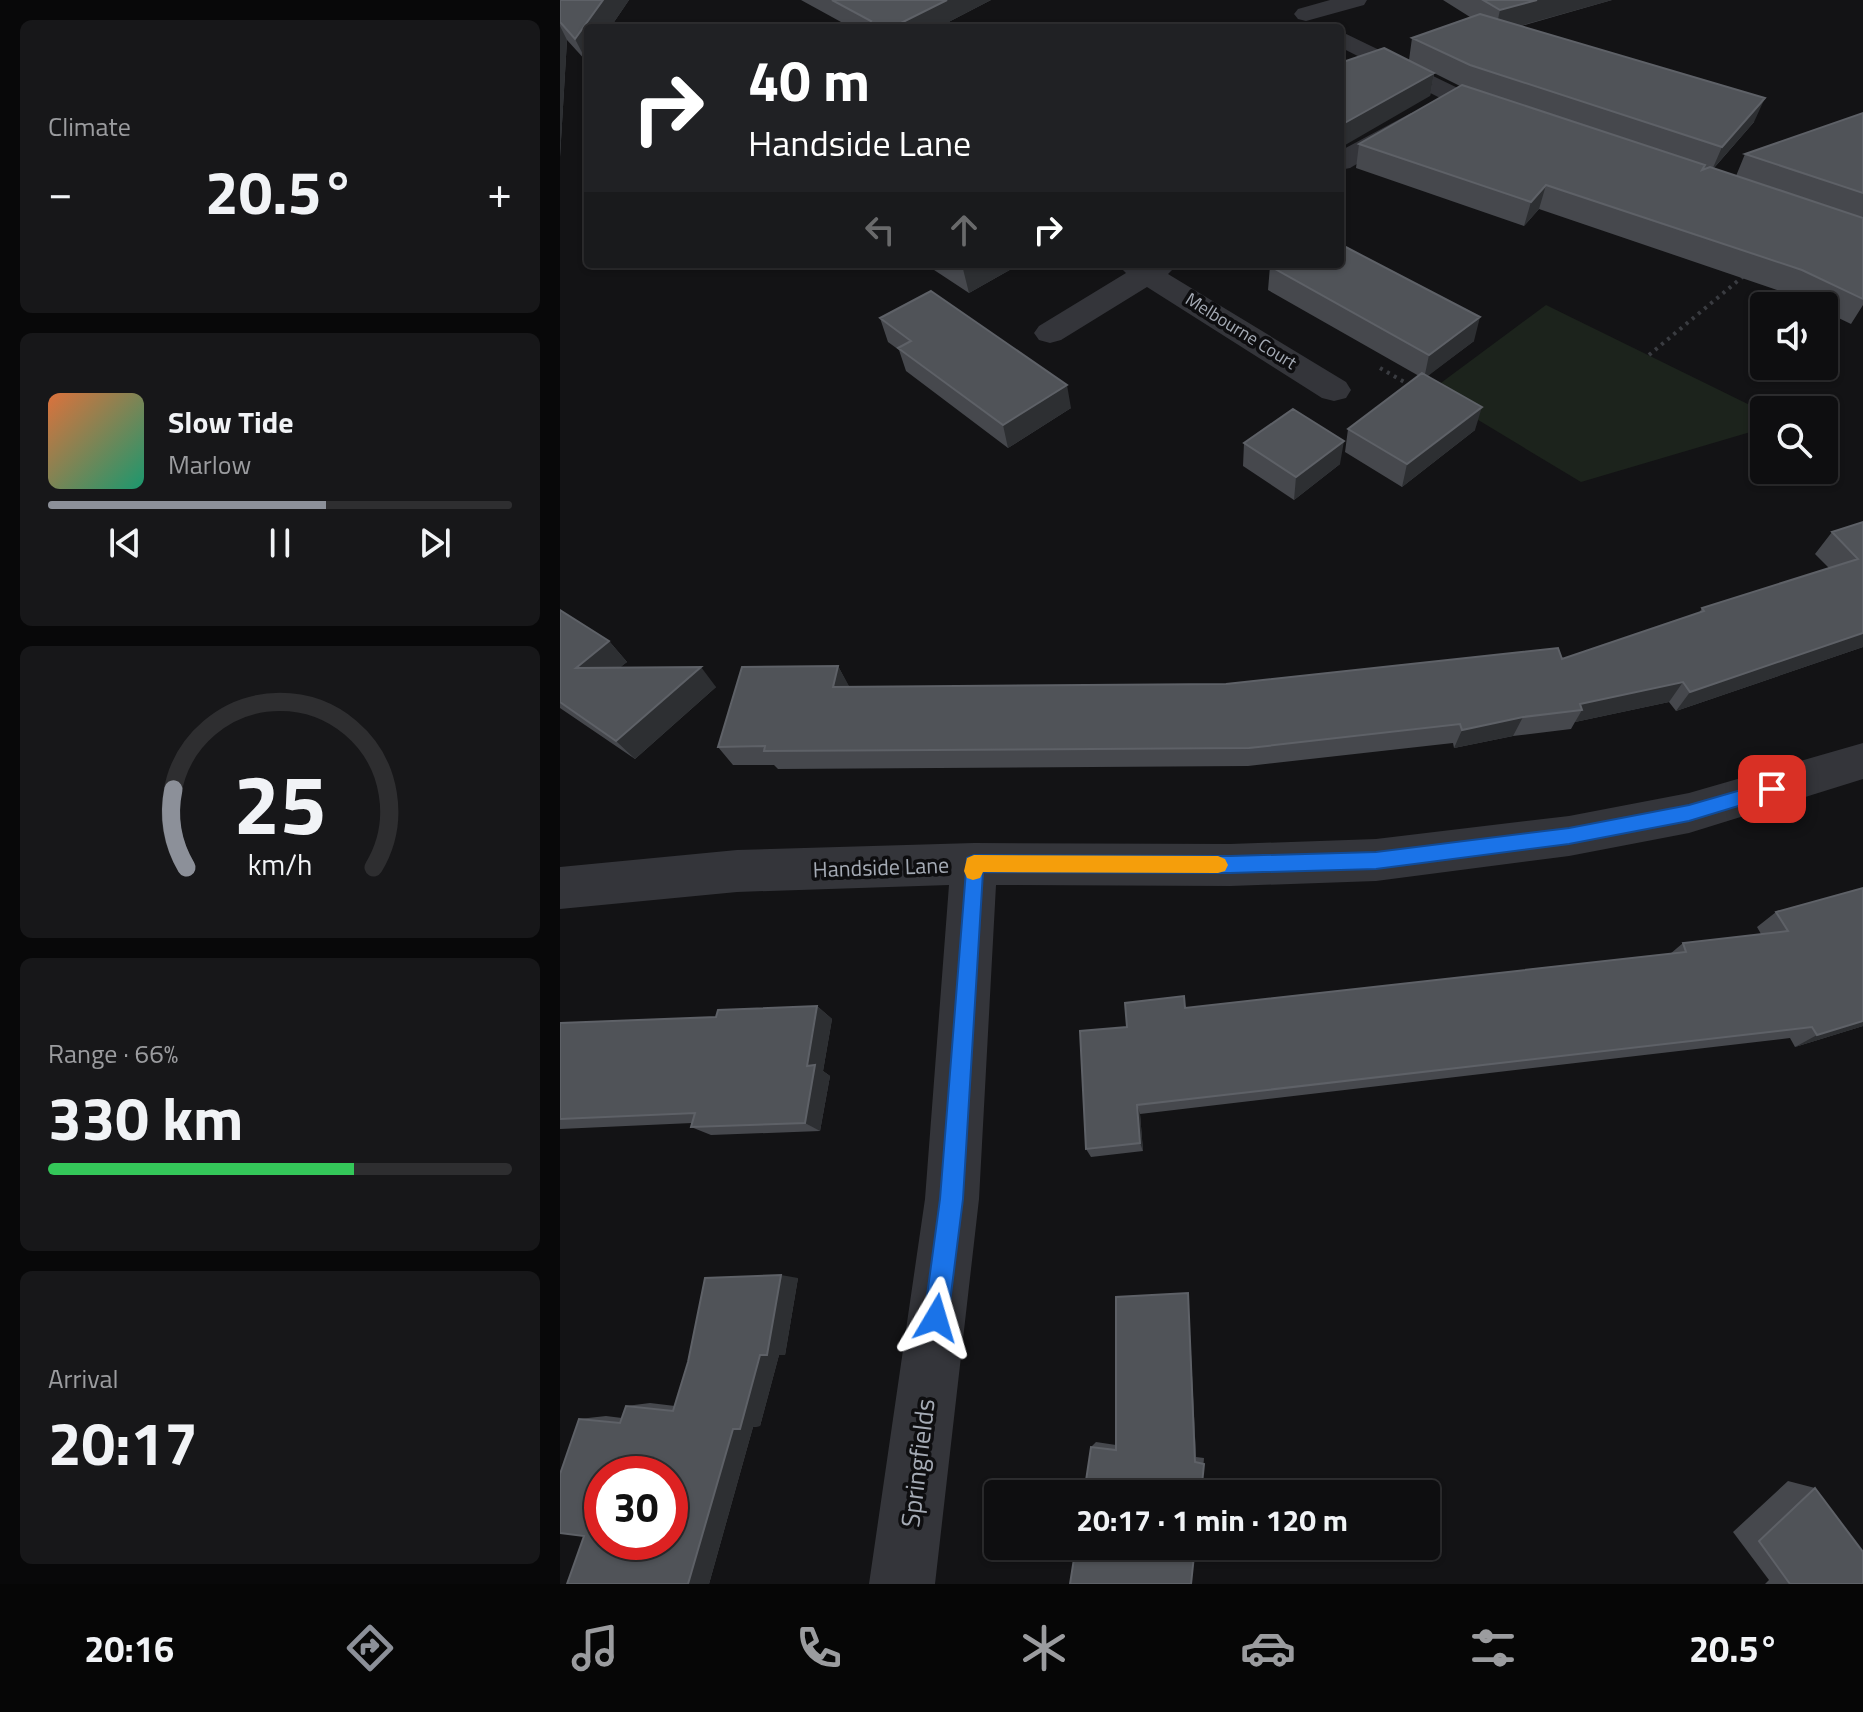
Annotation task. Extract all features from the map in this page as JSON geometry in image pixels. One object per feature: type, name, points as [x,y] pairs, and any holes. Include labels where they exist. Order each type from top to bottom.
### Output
[{"type":"street","points":[[1298,7],[1356,0]]},
{"type":"street","points":[[1298,7],[1321,24]]},
{"type":"street","points":[[1344,40],[1455,96],[1525,121]]},
{"type":"street","points":[[1344,160],[1455,96]]},
{"type":"street","points":[[1050,333],[1146,268]]},
{"type":"street","name":"Melbourne Court","points":[[1149,268],[1334,390]]},
{"type":"street","name":"Handside Lane","points":[[560,888],[737,871],[974,864],[1230,865],[1376,860],[1569,836],[1689,813],[1863,761]]},
{"type":"street","name":"Springfields","points":[[902,1584],[952,1199],[974,864]]},
{"type":"path","points":[[1649,355],[1745,277],[1753,266]]},
{"type":"shaded area","points":[[1546,305],[1750,405],[1750,432],[1581,482],[1430,391]]},
{"type":"building","points":[[560,0],[603,0],[575,39],[560,22]]},
{"type":"building","points":[[832,0],[947,0],[899,24],[868,24],[871,21]]},
{"type":"building","points":[[1483,0],[1537,0],[1500,10]]},
{"type":"building","points":[[1480,14],[1765,98],[1722,147],[1470,65],[1412,38]]},
{"type":"building","points":[[1384,48],[1434,73],[1344,123],[1344,62]]},
{"type":"building","points":[[1462,85],[1705,165],[1702,170],[1710,167],[1863,218],[1863,299],[1802,270],[1546,185],[1531,202],[1359,144]]},
{"type":"building","points":[[1863,113],[1863,193],[1745,154]]},
{"type":"building","points":[[1344,246],[1480,317],[1429,355],[1274,268],[1344,268]]},
{"type":"building","points":[[931,291],[1067,385],[1003,425],[898,348],[911,341],[880,318]]},
{"type":"building","points":[[1422,373],[1482,407],[1407,464],[1348,429]]},
{"type":"building","points":[[1293,409],[1344,441],[1296,477],[1244,443]]},
{"type":"building","points":[[1863,522],[1863,633],[1690,692],[1683,682],[1580,704],[1582,710],[1523,717],[1462,730],[1460,724],[1249,748],[764,751],[765,746],[718,747],[742,667],[838,666],[833,687],[1226,684],[1558,648],[1562,659],[1704,611],[1702,608],[1858,559],[1832,532]]},
{"type":"building","points":[[560,610],[609,641],[576,668],[701,667],[616,741],[560,702]]},
{"type":"building","points":[[1863,888],[1863,1021],[1817,1035],[1812,1027],[1137,1105],[1140,1143],[1086,1149],[1080,1031],[1127,1027],[1125,1003],[1184,996],[1185,1008],[1686,952],[1683,943],[1788,931],[1776,912]]},
{"type":"building","points":[[817,1006],[807,1066],[815,1065],[805,1123],[691,1127],[695,1113],[560,1119],[560,1023],[716,1017],[718,1010]]},
{"type":"building","points":[[781,1275],[767,1355],[760,1355],[740,1429],[733,1429],[688,1584],[567,1584],[584,1536],[560,1533],[560,1474],[579,1419],[620,1423],[626,1406],[673,1411],[688,1362],[705,1278]]},
{"type":"building","points":[[1188,1293],[1195,1462],[1204,1464],[1202,1480],[1086,1480],[1091,1447],[1116,1450],[1116,1297]]},
{"type":"building","points":[[1815,1488],[1863,1552],[1863,1584],[1790,1584],[1759,1541]]},
{"type":"building","points":[[1074,1560],[1194,1560],[1191,1584],[1070,1584]]},
{"type":"slow traffic","points":[[973,871],[974,864],[1218,865]]},
{"type":"route","points":[[936,1318],[952,1199],[974,864],[1230,865],[1376,860],[1569,836],[1689,813],[1772,789]]}]
